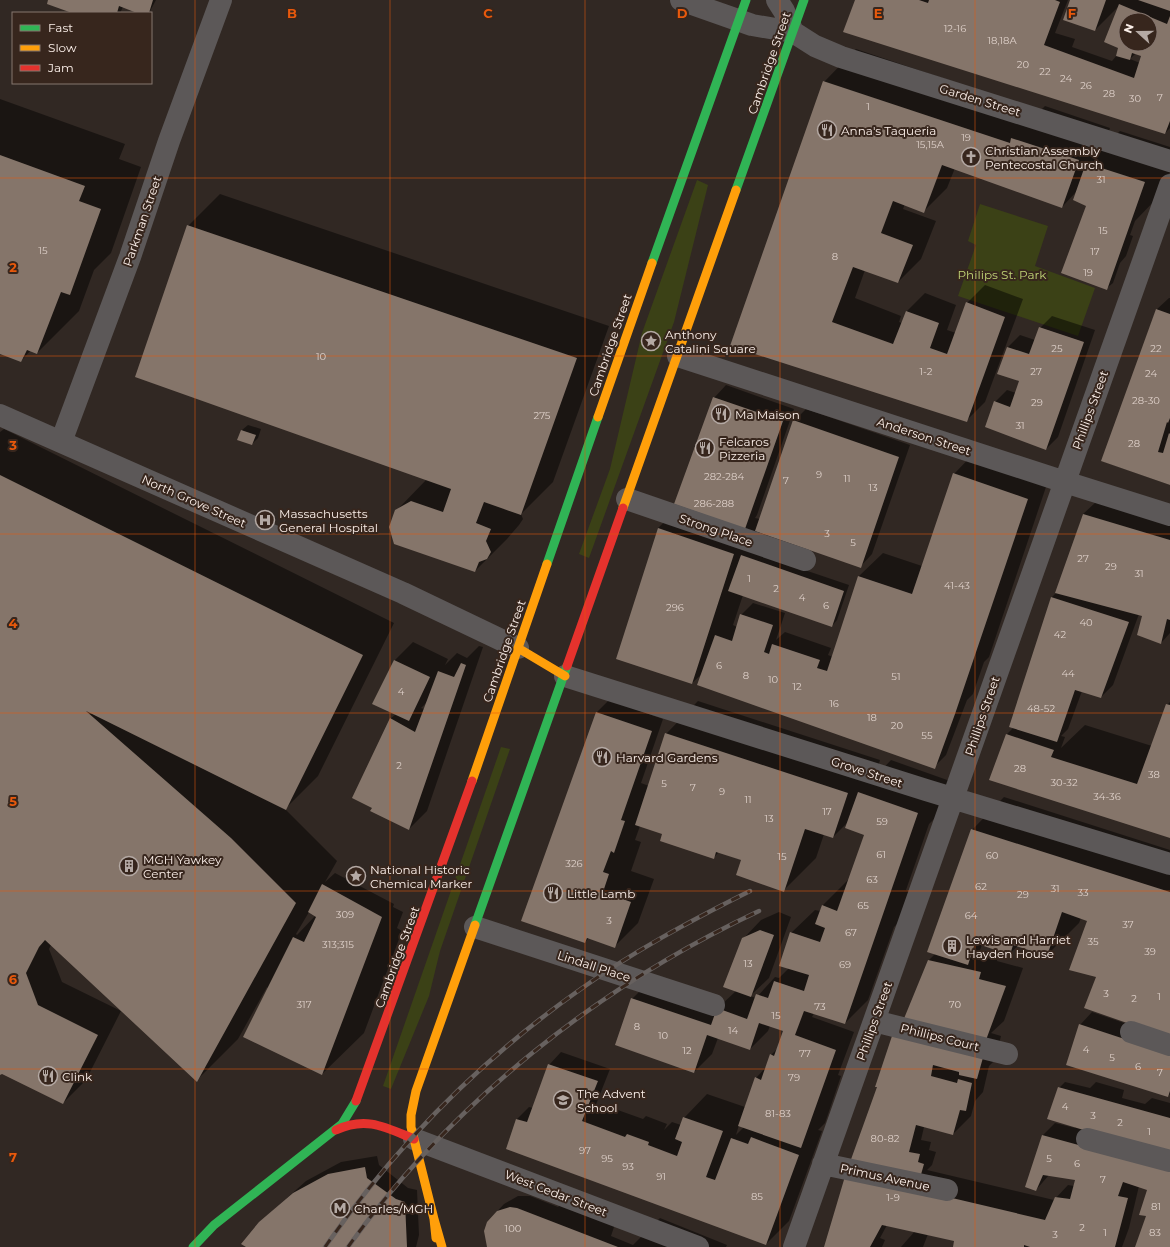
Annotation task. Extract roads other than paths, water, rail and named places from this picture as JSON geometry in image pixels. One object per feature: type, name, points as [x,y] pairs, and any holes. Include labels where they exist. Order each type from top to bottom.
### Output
[{"type":"main road","name":"Cambridge Street","points":[[192,1247],[214,1224],[333,1131],[347,1117],[363,1087],[746,0]]},
{"type":"main road","name":"Cambridge Street","points":[[437,1247],[434,1219],[414,1139],[411,1115],[415,1097],[804,0]]},
{"type":"main road","points":[[518,648],[565,676]]},
{"type":"main road","points":[[333,1131],[350,1122],[366,1122],[414,1139]]},
{"type":"main road","points":[[434,1219],[442,1247]]},
{"type":"street","name":"Parkman Street","points":[[61,442],[130,257],[169,141],[221,0]]},
{"type":"street","points":[[681,0],[738,21],[764,28],[793,32]]},
{"type":"street","points":[[777,0],[784,11],[793,32]]},
{"type":"street","name":"Garden Street","points":[[793,32],[815,46],[841,56],[1170,161]]},
{"type":"street","name":"Phillips Street","points":[[794,1247],[1170,185]]},
{"type":"street","name":"Anderson Street","points":[[678,356],[1170,515]]},
{"type":"street","name":"North Grove Street","points":[[0,415],[403,593],[518,648]]},
{"type":"street","name":"Strong Place","points":[[627,499],[805,560]]},
{"type":"street","name":"Grove Street","points":[[565,676],[953,798],[1170,864]]},
{"type":"street","name":"Lindall Place","points":[[475,928],[714,1005]]},
{"type":"street","name":"Phillips Court","points":[[874,1021],[1007,1054]]},
{"type":"street","points":[[1131,1032],[1170,1045]]},
{"type":"street","name":"West Cedar Street","points":[[414,1139],[698,1247]]},
{"type":"street","points":[[1086,1139],[1170,1161]]},
{"type":"street","name":"Primus Avenue","points":[[823,1164],[947,1190]]},
{"type":"railway","points":[[325,1247],[352,1210],[409,1141],[440,1108],[506,1047],[578,991],[619,963],[683,926],[750,891]]},
{"type":"railway","points":[[348,1247],[389,1194],[434,1144],[482,1097],[532,1053],[586,1012],[642,975],[700,941],[759,911]]},
{"type":"place","name":"Anna's Taqueria","points":[[827,130]]},
{"type":"place","name":"Christian Assembly Pentecostal Church","points":[[971,157]]},
{"type":"place","name":"Anthony Catalini Square","points":[[651,341]]},
{"type":"place","name":"Ma Maison","points":[[721,414]]},
{"type":"place","name":"Felcaros Pizzeria","points":[[705,448]]},
{"type":"place","name":"Massachusetts General Hospital","points":[[265,520]]},
{"type":"place","name":"Harvard Gardens","points":[[602,757]]},
{"type":"place","name":"MGH Yawkey Center","points":[[129,866]]},
{"type":"place","name":"National Historic Chemical Marker","points":[[356,876]]},
{"type":"place","name":"Little Lamb","points":[[553,893]]},
{"type":"place","name":"Lewis and Harriet Hayden House","points":[[952,946]]},
{"type":"place","name":"Clink","points":[[48,1076]]},
{"type":"place","name":"The Advent School","points":[[563,1100]]},
{"type":"place","name":"Charles/MGH","points":[[340,1208]]},
{"type":"park label","name":"Philips St. Park","points":[[1002,274]]}]
